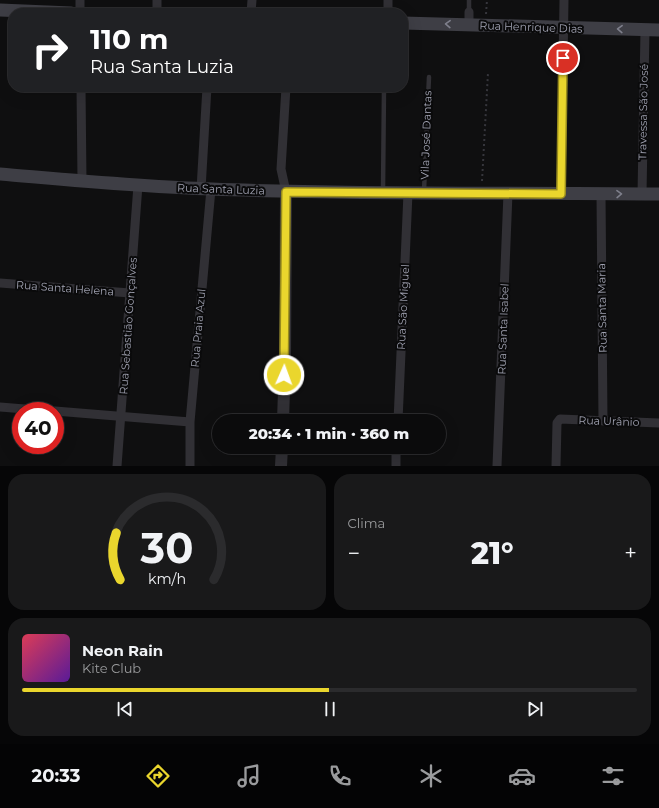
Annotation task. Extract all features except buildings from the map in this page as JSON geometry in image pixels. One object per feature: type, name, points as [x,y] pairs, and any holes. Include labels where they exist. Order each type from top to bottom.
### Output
[{"type":"main road","name":"Rua Henrique Dias","points":[[408,23],[469,18],[563,27],[659,30]]},
{"type":"main road","name":"Rua Santa Luzia","points":[[0,174],[138,185],[286,192],[659,194]]},
{"type":"street","points":[[561,194],[564,0]]},
{"type":"street","name":"Travessa São José","points":[[642,194],[645,30]]},
{"type":"street","points":[[81,92],[82,181]]},
{"type":"street","name":"Rua Praia Azul","points":[[190,466],[190,422],[206,189],[207,92]]},
{"type":"street","points":[[283,414],[286,192],[281,169],[286,92]]},
{"type":"street","name":"Rua Sebastião Gonçalves","points":[[117,466],[138,185]]},
{"type":"street","name":"Rua São Miguel","points":[[398,414],[408,193]]},
{"type":"street","name":"Rua Santa Isabel","points":[[497,466],[508,193]]},
{"type":"street","name":"Rua Santa Maria","points":[[601,194],[603,421]]},
{"type":"street","name":"Rua Santa Helena","points":[[0,283],[130,293]]},
{"type":"street","points":[[0,407],[12,408]]},
{"type":"street","points":[[64,412],[190,422]]},
{"type":"street","name":"Rua Urânio","points":[[556,466],[557,424],[559,420],[659,423]]},
{"type":"street","points":[[281,466],[282,454]]},
{"type":"street","points":[[396,454],[396,466]]},
{"type":"lane","points":[[468,0],[469,18]]},
{"type":"lane","name":"Vila José Dantas","points":[[424,193],[429,77]]},
{"type":"lane","points":[[383,193],[384,92]]},
{"type":"path","points":[[482,192],[488,73]]},
{"type":"route","points":[[284,375],[286,192],[482,192],[561,194],[563,58]]}]
